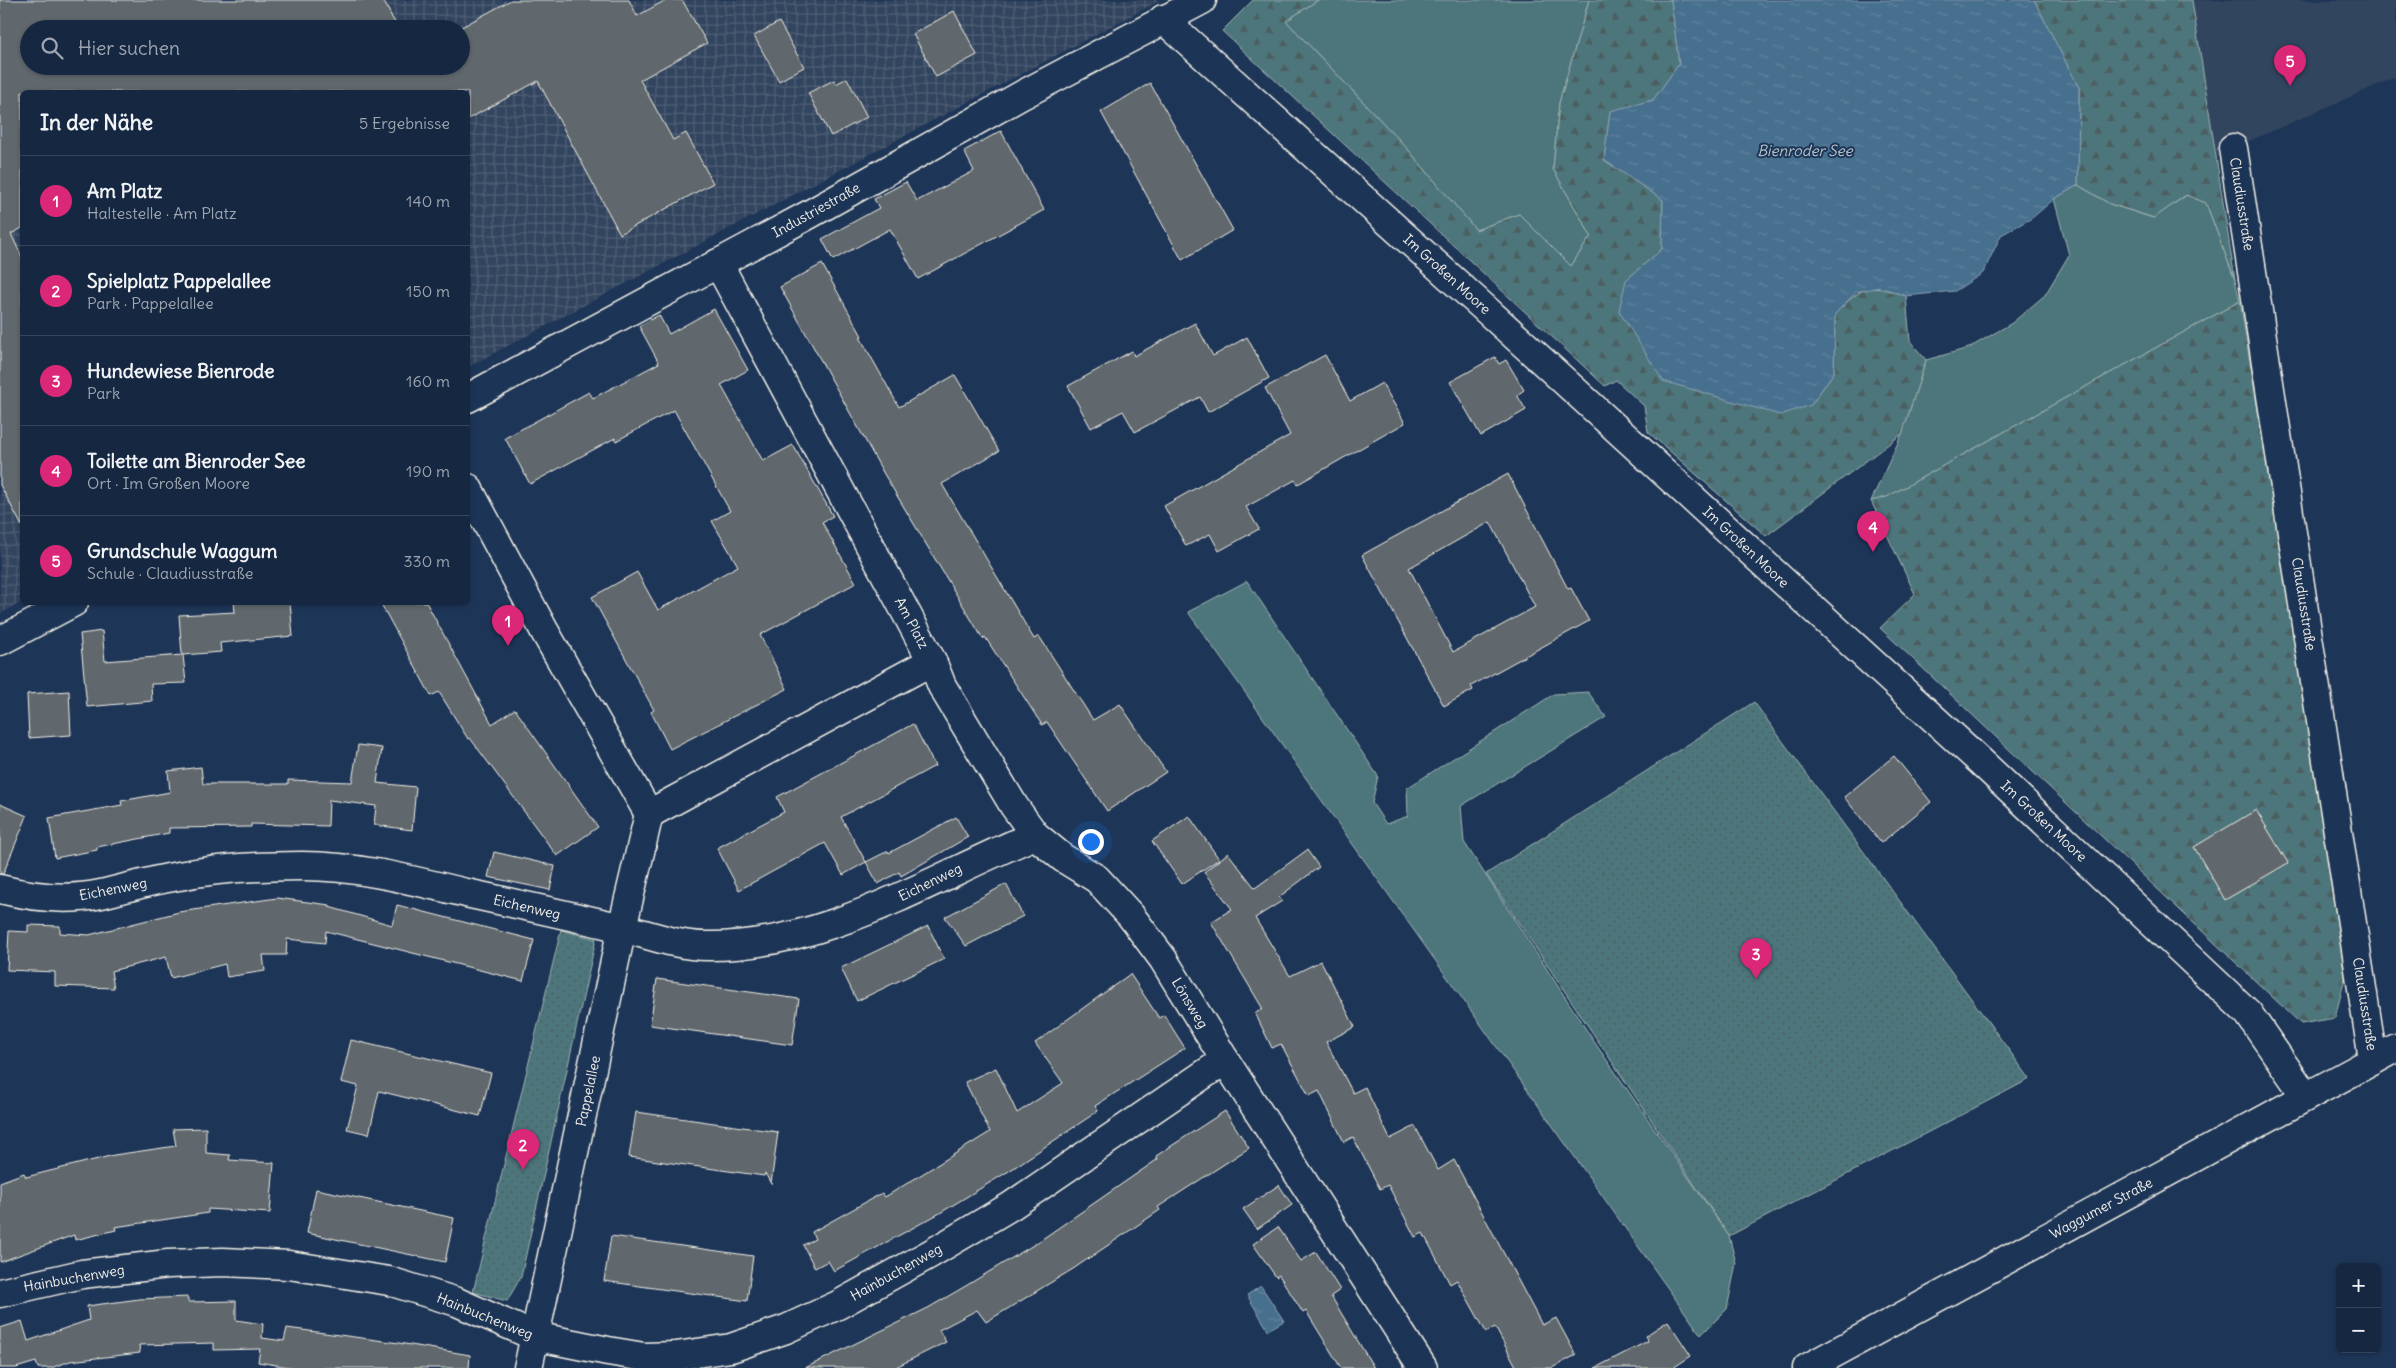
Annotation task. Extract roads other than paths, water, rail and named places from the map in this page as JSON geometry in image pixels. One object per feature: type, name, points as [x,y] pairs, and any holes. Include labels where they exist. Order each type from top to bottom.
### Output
[{"type":"street","name":"Industriestraße","points":[[470,397],[1163,19],[1202,0]]},
{"type":"street","name":"Im Großen Moore","points":[[1163,19],[1481,305],[1979,760],[2248,1013],[2306,1097]]},
{"type":"street","name":"Claudiusstraße","points":[[2233,148],[2384,1054]]},
{"type":"street","name":"Am Platz","points":[[649,814],[932,661],[718,263]]},
{"type":"street","points":[[470,492],[545,632],[649,814]]},
{"type":"street","points":[[0,641],[68,605]]},
{"type":"street","name":"Lönsweg","points":[[932,661],[942,686],[1014,806],[1035,835],[1063,858],[1097,879],[1131,916],[1163,959],[1225,1060],[1423,1368]]},
{"type":"street","name":"Pappelallee","points":[[528,1368],[622,928],[649,814]]},
{"type":"street","name":"Eichenweg","points":[[0,889],[21,894],[65,897],[99,894],[181,875],[214,870],[272,866],[349,868],[394,876],[622,928],[662,941],[706,946],[749,944],[807,932],[863,913],[976,859],[1035,835]]},
{"type":"street","name":"Waggumer Straße","points":[[1807,1368],[2384,1054]]},
{"type":"street","name":"Hainbuchenweg","points":[[0,1293],[82,1274],[160,1264],[223,1262],[289,1265],[389,1282],[457,1302],[534,1336],[644,1357],[676,1356],[732,1348],[786,1329],[838,1304],[1011,1206],[1225,1060]]},
{"type":"water","name":"Bienroder See","points":[[1671,0],[2034,0],[2079,88],[2078,185],[2054,199],[2032,218],[2001,235],[1983,273],[1955,291],[1906,296],[1880,287],[1856,292],[1835,314],[1834,372],[1811,405],[1780,415],[1663,381],[1619,311],[1626,280],[1662,249],[1663,200],[1604,160],[1610,111],[1653,100],[1679,64]]},
{"type":"water","points":[[1261,1286],[1284,1321],[1268,1330],[1247,1295]]},
{"type":"place","name":"Grundschule Waggum","points":[[2290,86]]},
{"type":"place","name":"Toilette am Bienroder See","points":[[1873,552]]},
{"type":"place","name":"Am Platz","points":[[508,646]]},
{"type":"place","name":"Hundewiese Bienrode","points":[[1756,979]]},
{"type":"place","name":"Spielplatz Pappelallee","points":[[523,1170]]}]
